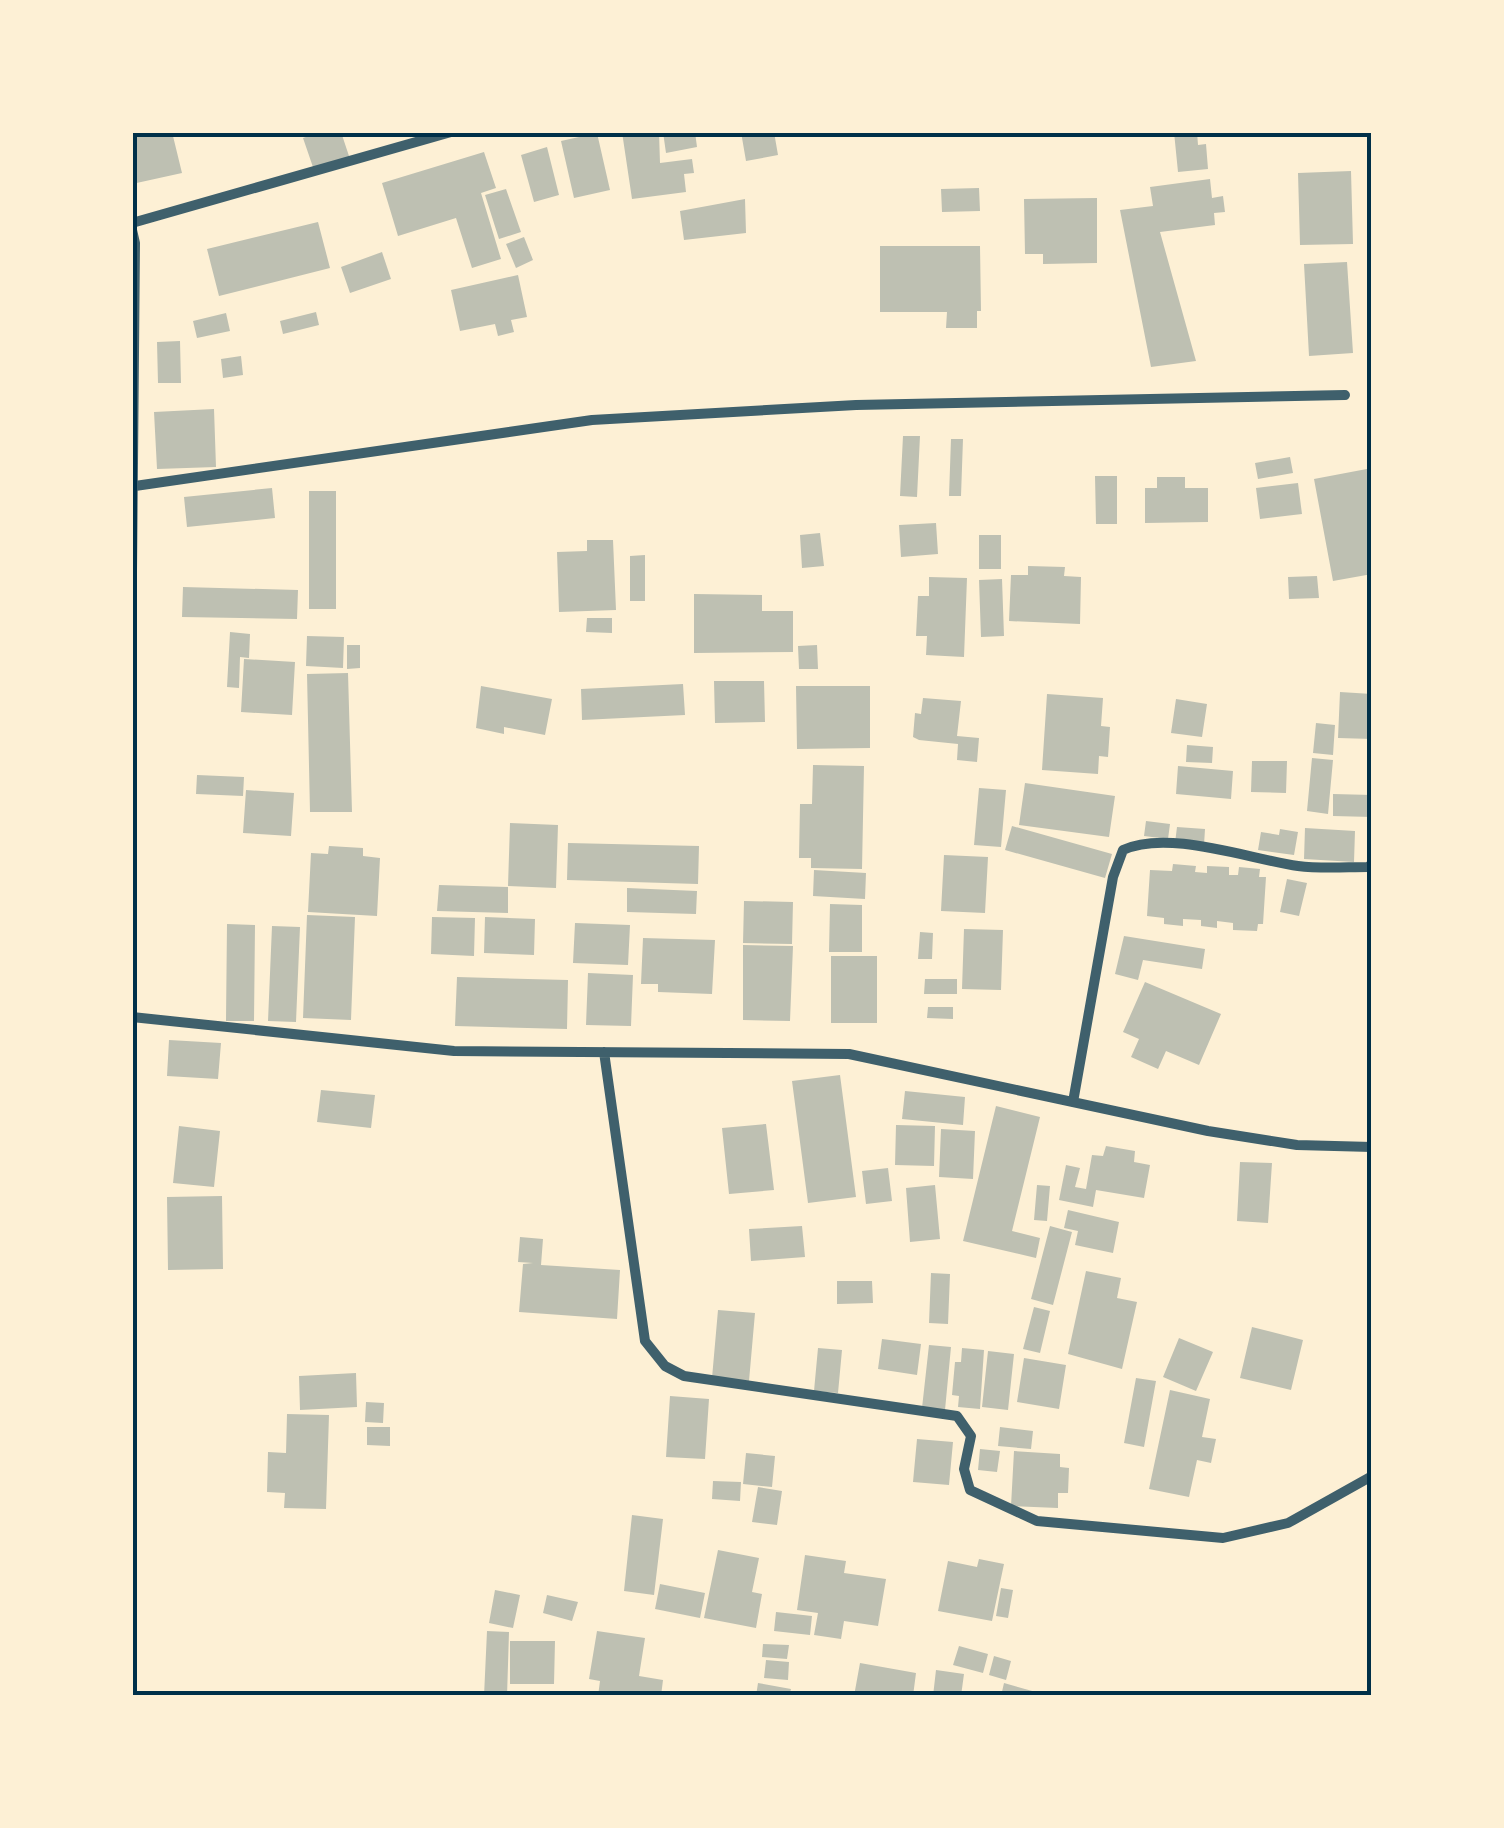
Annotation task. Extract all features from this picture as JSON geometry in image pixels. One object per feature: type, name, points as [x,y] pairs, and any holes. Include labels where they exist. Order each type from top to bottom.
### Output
[{"type":"street","points":[[132,572],[132,226],[451,132]]},
{"type":"street","points":[[135,486],[592,420],[856,405],[1345,394]]},
{"type":"street","points":[[1073,1102],[1113,877],[1123,850],[1136,844],[1169,842],[1303,867],[1372,864]]},
{"type":"street","points":[[132,1017],[454,1051],[848,1054],[1208,1131],[1297,1145],[1372,1147]]},
{"type":"street","points":[[604,1052],[644,1340],[665,1366],[684,1376],[957,1416],[971,1436],[964,1468],[970,1490],[1038,1521],[1224,1538],[1288,1524],[1372,1476]]},
{"type":"building","points":[[172,132],[182,173],[132,184],[132,135]]},
{"type":"building","points":[[320,132],[341,132],[351,162],[315,173],[303,138]]},
{"type":"building","points":[[622,132],[659,132],[660,163],[692,159],[694,173],[684,174],[686,192],[632,199]]},
{"type":"building","points":[[663,132],[695,132],[697,147],[666,153]]},
{"type":"building","points":[[741,132],[774,132],[778,155],[746,161]]},
{"type":"building","points":[[1174,132],[1197,132],[1198,145],[1206,144],[1208,169],[1178,172]]},
{"type":"building","points":[[597,133],[610,190],[574,198],[561,141]]},
{"type":"building","points":[[547,147],[559,195],[534,202],[521,155]]},
{"type":"building","points":[[484,152],[496,188],[481,193],[501,259],[472,268],[456,218],[398,236],[382,183]]},
{"type":"building","points":[[1351,171],[1353,244],[1300,245],[1298,173]]},
{"type":"building","points":[[1210,179],[1212,198],[1223,196],[1225,212],[1214,213],[1215,225],[1160,232],[1196,361],[1151,367],[1120,210],[1153,206],[1150,187]]},
{"type":"building","points":[[979,188],[980,211],[942,212],[941,189]]},
{"type":"building","points":[[506,189],[521,232],[499,239],[485,195]]},
{"type":"building","points":[[1097,198],[1097,263],[1043,264],[1043,254],[1025,254],[1024,199]]},
{"type":"building","points":[[745,199],[746,233],[684,240],[680,211]]},
{"type":"building","points":[[318,222],[330,268],[219,296],[207,249]]},
{"type":"building","points":[[524,237],[533,260],[516,268],[506,244]]},
{"type":"building","points":[[880,246],[980,246],[981,311],[977,311],[977,328],[946,328],[947,312],[880,312]]},
{"type":"building","points":[[382,252],[391,279],[350,293],[341,267]]},
{"type":"building","points":[[1347,262],[1353,353],[1309,356],[1304,264]]},
{"type":"building","points":[[518,275],[527,317],[511,320],[514,332],[498,336],[495,324],[460,331],[451,290]]},
{"type":"building","points":[[316,312],[319,325],[283,334],[280,321]]},
{"type":"building","points":[[226,313],[230,331],[197,338],[193,321]]},
{"type":"building","points":[[180,341],[181,383],[158,383],[157,342]]},
{"type":"building","points":[[241,356],[243,375],[223,378],[221,359]]},
{"type":"building","points":[[214,409],[216,467],[157,469],[154,412]]},
{"type":"building","points":[[903,436],[920,436],[917,497],[900,496]]},
{"type":"building","points":[[951,439],[963,439],[961,496],[949,496]]},
{"type":"building","points":[[1290,457],[1293,473],[1258,479],[1255,463]]},
{"type":"building","points":[[1372,468],[1372,574],[1333,581],[1314,479]]},
{"type":"building","points":[[1095,476],[1117,476],[1117,524],[1096,524]]},
{"type":"building","points":[[1157,477],[1185,477],[1185,488],[1208,488],[1208,522],[1145,523],[1145,488],[1157,488]]},
{"type":"building","points":[[1298,483],[1302,514],[1260,519],[1256,488]]},
{"type":"building","points":[[272,488],[275,518],[187,527],[184,497]]},
{"type":"building","points":[[309,491],[336,491],[336,609],[309,609]]},
{"type":"building","points":[[936,523],[938,554],[901,557],[899,525]]},
{"type":"building","points":[[820,533],[824,566],[802,568],[800,535]]},
{"type":"building","points":[[979,535],[1001,535],[1001,569],[979,569]]},
{"type":"building","points":[[587,540],[613,540],[616,610],[559,612],[557,552],[587,551]]},
{"type":"building","points":[[645,555],[645,601],[630,601],[630,556]]},
{"type":"building","points":[[1028,566],[1065,567],[1064,576],[1081,577],[1080,624],[1009,621],[1011,575],[1028,575]]},
{"type":"building","points":[[1317,576],[1319,598],[1289,599],[1288,577]]},
{"type":"building","points":[[929,577],[967,578],[964,657],[926,655],[927,636],[916,636],[918,596],[929,596]]},
{"type":"building","points":[[1002,579],[1004,636],[981,637],[979,580]]},
{"type":"building","points":[[183,587],[298,590],[297,619],[182,617]]},
{"type":"building","points":[[694,594],[762,595],[762,611],[793,611],[793,652],[694,653]]},
{"type":"building","points":[[587,618],[612,618],[612,633],[586,632]]},
{"type":"building","points":[[230,632],[250,634],[249,658],[240,657],[239,688],[227,687]]},
{"type":"building","points":[[307,636],[344,637],[343,668],[306,666]]},
{"type":"building","points":[[347,645],[360,645],[360,668],[347,669]]},
{"type":"building","points":[[817,645],[818,669],[799,669],[798,646]]},
{"type":"building","points":[[244,659],[295,662],[292,715],[241,712]]},
{"type":"building","points":[[348,673],[352,812],[310,812],[307,674]]},
{"type":"building","points":[[714,681],[764,681],[765,722],[715,723]]},
{"type":"building","points":[[683,684],[685,715],[582,720],[581,689]]},
{"type":"building","points":[[481,686],[552,699],[545,735],[504,727],[504,734],[476,728]]},
{"type":"building","points":[[796,686],[870,686],[870,748],[797,749]]},
{"type":"building","points":[[1340,692],[1372,694],[1372,739],[1338,738]]},
{"type":"building","points":[[1047,694],[1103,698],[1101,726],[1110,727],[1108,757],[1099,756],[1098,774],[1042,770]]},
{"type":"building","points":[[923,698],[961,701],[957,736],[979,738],[977,762],[957,760],[958,744],[913,737],[915,713],[921,714]]},
{"type":"building","points":[[1176,699],[1207,704],[1202,737],[1171,733]]},
{"type":"building","points":[[1316,723],[1335,725],[1333,755],[1313,753]]},
{"type":"building","points":[[1187,745],[1213,747],[1212,763],[1186,762]]},
{"type":"building","points":[[1312,758],[1333,760],[1328,814],[1307,811]]},
{"type":"building","points":[[1252,761],[1287,761],[1286,793],[1251,792]]},
{"type":"building","points":[[813,765],[864,766],[862,869],[811,868],[811,858],[799,858],[800,804],[812,804]]},
{"type":"building","points":[[1178,766],[1233,771],[1231,799],[1176,794]]},
{"type":"building","points":[[197,775],[244,777],[243,796],[196,794]]},
{"type":"building","points":[[1025,783],[1115,796],[1109,837],[1019,825]]},
{"type":"building","points":[[979,788],[1006,790],[1001,847],[974,845]]},
{"type":"building","points":[[246,790],[294,793],[291,836],[243,833]]},
{"type":"building","points":[[1333,794],[1372,795],[1372,817],[1333,816]]},
{"type":"building","points":[[1146,821],[1170,824],[1168,839],[1144,836]]},
{"type":"building","points":[[510,823],[558,825],[556,888],[508,886]]},
{"type":"building","points":[[1012,826],[1112,854],[1105,878],[1005,850]]},
{"type":"building","points":[[1177,827],[1205,829],[1204,845],[1175,843]]},
{"type":"building","points":[[1305,828],[1355,831],[1354,862],[1304,859]]},
{"type":"building","points":[[1280,829],[1298,832],[1294,855],[1258,850],[1261,832],[1279,835]]},
{"type":"building","points":[[568,843],[699,846],[698,884],[567,880]]},
{"type":"building","points":[[329,846],[363,848],[363,856],[380,858],[377,916],[308,912],[311,853],[328,854]]},
{"type":"building","points":[[944,855],[988,857],[985,913],[941,911]]},
{"type":"building","points":[[1173,864],[1196,866],[1195,872],[1207,873],[1207,866],[1229,867],[1229,875],[1238,875],[1239,867],[1260,869],[1259,877],[1266,877],[1263,924],[1258,924],[1257,931],[1233,930],[1233,923],[1217,921],[1217,928],[1201,926],[1201,920],[1183,919],[1183,926],[1164,924],[1164,918],[1147,916],[1150,870],[1172,871]]},
{"type":"building","points":[[814,870],[866,873],[865,899],[813,896]]},
{"type":"building","points":[[1287,879],[1307,883],[1299,916],[1280,912]]},
{"type":"building","points":[[439,885],[508,887],[508,913],[437,911]]},
{"type":"building","points":[[627,888],[697,891],[696,914],[627,912]]},
{"type":"building","points":[[744,901],[793,902],[792,944],[743,943]]},
{"type":"building","points":[[830,904],[862,905],[862,952],[829,952]]},
{"type":"building","points":[[307,915],[355,917],[351,1020],[303,1018]]},
{"type":"building","points":[[432,917],[475,918],[474,956],[431,954]]},
{"type":"building","points":[[485,917],[535,919],[534,955],[484,953]]},
{"type":"building","points":[[575,923],[630,925],[628,965],[573,963]]},
{"type":"building","points":[[227,924],[255,925],[254,1021],[226,1021]]},
{"type":"building","points":[[272,926],[300,927],[296,1022],[268,1021]]},
{"type":"building","points":[[964,929],[1003,930],[1001,990],[962,989]]},
{"type":"building","points":[[920,932],[933,933],[932,959],[918,959]]},
{"type":"building","points":[[1124,936],[1205,949],[1202,969],[1143,960],[1138,980],[1115,974]]},
{"type":"building","points":[[643,938],[715,940],[712,994],[658,992],[658,984],[641,984]]},
{"type":"building","points":[[743,945],[793,946],[790,1021],[743,1020]]},
{"type":"building","points":[[831,956],[877,956],[877,1023],[831,1023]]},
{"type":"building","points":[[588,973],[633,975],[631,1026],[586,1025]]},
{"type":"building","points":[[457,977],[568,980],[567,1029],[455,1026]]},
{"type":"building","points":[[925,979],[957,979],[957,994],[924,994]]},
{"type":"building","points":[[1145,982],[1221,1014],[1199,1065],[1166,1051],[1158,1069],[1131,1057],[1139,1039],[1123,1032]]},
{"type":"building","points":[[928,1007],[953,1007],[953,1019],[927,1018]]},
{"type":"building","points":[[169,1040],[221,1043],[218,1079],[167,1076]]},
{"type":"building","points":[[840,1075],[856,1197],[808,1203],[792,1081]]},
{"type":"building","points":[[321,1090],[375,1095],[371,1128],[317,1122]]},
{"type":"building","points":[[905,1091],[965,1097],[963,1125],[902,1119]]},
{"type":"building","points":[[996,1106],[1040,1117],[1012,1231],[1040,1238],[1036,1258],[963,1241]]},
{"type":"building","points":[[766,1124],[774,1190],[729,1194],[722,1128]]},
{"type":"building","points":[[896,1125],[935,1126],[934,1166],[895,1165]]},
{"type":"building","points":[[179,1126],[220,1131],[214,1187],[173,1183]]},
{"type":"building","points":[[941,1129],[975,1131],[973,1179],[939,1177]]},
{"type":"building","points":[[1106,1146],[1135,1151],[1134,1162],[1150,1165],[1144,1198],[1096,1190],[1093,1207],[1059,1200],[1066,1165],[1080,1168],[1075,1187],[1086,1189],[1092,1155],[1103,1156]]},
{"type":"building","points":[[1240,1162],[1272,1163],[1268,1223],[1237,1221]]},
{"type":"building","points":[[888,1168],[892,1201],[866,1204],[862,1171]]},
{"type":"building","points":[[935,1185],[940,1239],[910,1242],[906,1188]]},
{"type":"building","points":[[1037,1185],[1050,1186],[1047,1221],[1034,1220]]},
{"type":"building","points":[[222,1196],[223,1269],[168,1270],[167,1197]]},
{"type":"building","points":[[1068,1210],[1119,1222],[1113,1253],[1075,1245],[1078,1231],[1064,1228]]},
{"type":"building","points":[[802,1226],[805,1257],[751,1261],[749,1229]]},
{"type":"building","points":[[1050,1226],[1072,1232],[1053,1305],[1031,1299]]},
{"type":"building","points":[[520,1237],[543,1239],[541,1265],[620,1270],[617,1319],[519,1312],[523,1264],[533,1263],[518,1262]]},
{"type":"building","points":[[1086,1271],[1121,1278],[1117,1298],[1137,1302],[1122,1369],[1068,1354]]},
{"type":"building","points":[[931,1273],[950,1274],[948,1324],[929,1323]]},
{"type":"building","points":[[837,1281],[872,1281],[873,1303],[837,1304]]},
{"type":"building","points":[[1034,1307],[1050,1311],[1040,1353],[1023,1349]]},
{"type":"building","points":[[718,1310],[755,1313],[749,1381],[712,1378]]},
{"type":"building","points":[[1252,1327],[1303,1340],[1291,1390],[1240,1378]]},
{"type":"building","points":[[1179,1338],[1213,1352],[1196,1391],[1163,1377]]},
{"type":"building","points":[[882,1339],[921,1344],[917,1375],[878,1369]]},
{"type":"building","points":[[929,1345],[951,1347],[945,1410],[922,1408]]},
{"type":"building","points":[[818,1348],[842,1350],[838,1393],[814,1391]]},
{"type":"building","points":[[962,1348],[984,1350],[980,1409],[958,1407],[959,1396],[952,1395],[955,1362],[961,1362]]},
{"type":"building","points":[[988,1351],[1014,1354],[1008,1410],[982,1407]]},
{"type":"building","points":[[1024,1358],[1066,1365],[1059,1409],[1017,1402]]},
{"type":"building","points":[[356,1373],[357,1407],[300,1410],[299,1376]]},
{"type":"building","points":[[1136,1378],[1156,1381],[1144,1447],[1124,1443]]},
{"type":"building","points":[[1170,1390],[1210,1399],[1202,1437],[1216,1439],[1211,1463],[1197,1460],[1189,1497],[1149,1489]]},
{"type":"building","points":[[670,1396],[709,1399],[705,1459],[666,1457]]},
{"type":"building","points":[[366,1402],[384,1403],[383,1423],[365,1422]]},
{"type":"building","points":[[287,1414],[329,1415],[326,1509],[284,1508],[285,1493],[267,1492],[268,1452],[286,1453]]},
{"type":"building","points":[[367,1427],[390,1427],[390,1446],[367,1445]]},
{"type":"building","points":[[1000,1427],[1033,1431],[1031,1449],[998,1446]]},
{"type":"building","points":[[917,1439],[953,1442],[949,1485],[913,1482]]},
{"type":"building","points":[[980,1449],[1000,1451],[997,1472],[978,1470]]},
{"type":"building","points":[[1014,1451],[1060,1454],[1060,1467],[1069,1468],[1068,1493],[1058,1493],[1058,1508],[1011,1506]]},
{"type":"building","points":[[746,1453],[775,1456],[772,1487],[743,1484]]},
{"type":"building","points":[[713,1481],[741,1482],[740,1501],[712,1499]]},
{"type":"building","points":[[758,1487],[782,1491],[777,1525],[752,1522]]},
{"type":"building","points":[[632,1515],[663,1519],[654,1595],[624,1591]]},
{"type":"building","points":[[718,1550],[759,1558],[752,1592],[762,1594],[756,1628],[704,1618]]},
{"type":"building","points":[[805,1555],[846,1561],[844,1573],[886,1579],[878,1626],[844,1621],[841,1639],[814,1635],[818,1613],[797,1610]]},
{"type":"building","points":[[979,1559],[1004,1564],[992,1621],[938,1611],[948,1561],[977,1567]]},
{"type":"building","points":[[660,1584],[705,1593],[700,1618],[655,1609]]},
{"type":"building","points":[[1001,1588],[1013,1590],[1008,1618],[996,1616]]},
{"type":"building","points":[[495,1590],[520,1595],[513,1628],[489,1623]]},
{"type":"building","points":[[547,1595],[578,1602],[572,1621],[543,1613]]},
{"type":"building","points":[[776,1612],[812,1616],[810,1635],[774,1631]]},
{"type":"building","points":[[487,1631],[509,1632],[507,1696],[484,1696]]},
{"type":"building","points":[[597,1631],[645,1638],[639,1676],[663,1680],[661,1696],[598,1696],[600,1681],[589,1679]]},
{"type":"building","points":[[510,1641],[555,1641],[554,1684],[510,1684]]},
{"type":"building","points":[[763,1644],[789,1645],[787,1659],[762,1657]]},
{"type":"building","points":[[959,1646],[988,1654],[983,1673],[953,1665]]},
{"type":"building","points":[[994,1656],[1011,1661],[1006,1680],[989,1675]]},
{"type":"building","points":[[766,1660],[789,1662],[788,1680],[764,1678]]},
{"type":"building","points":[[860,1663],[916,1673],[913,1696],[854,1696]]},
{"type":"building","points":[[936,1670],[964,1674],[961,1696],[933,1696]]},
{"type":"building","points":[[758,1683],[791,1689],[789,1696],[756,1696]]},
{"type":"building","points":[[1004,1683],[1043,1694],[1043,1696],[1001,1696]]}]
